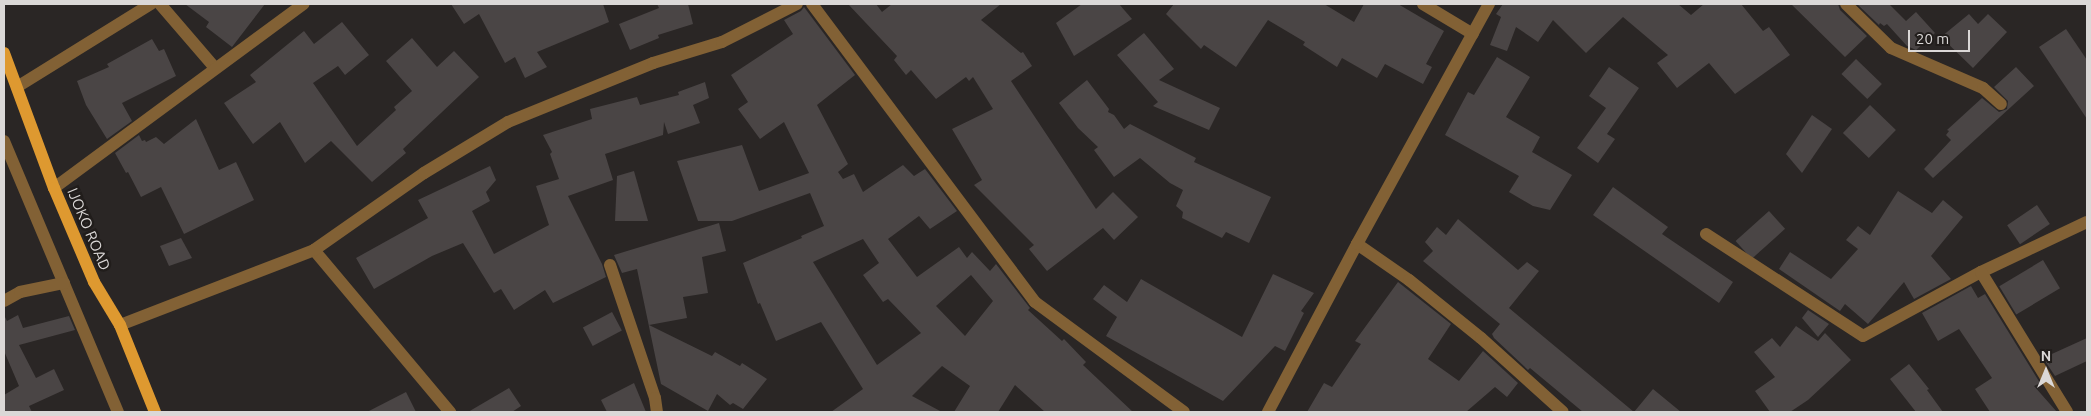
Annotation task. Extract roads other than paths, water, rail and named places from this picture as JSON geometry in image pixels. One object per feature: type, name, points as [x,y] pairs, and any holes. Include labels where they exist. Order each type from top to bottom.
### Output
[{"type":"main road","name":"IJOKO ROAD","points":[[4,54],[54,188],[94,282],[120,325],[155,412]]},
{"type":"street","points":[[17,88],[151,4]]},
{"type":"street","points":[[160,4],[215,68]]},
{"type":"street","points":[[54,188],[304,4]]},
{"type":"street","points":[[120,325],[314,250],[424,173],[508,122],[653,63],[722,42],[798,4]]},
{"type":"street","points":[[812,4],[1034,302],[1184,412]]},
{"type":"street","points":[[1423,4],[1473,34]]},
{"type":"street","points":[[1268,412],[1357,244],[1489,4]]},
{"type":"street","points":[[1846,4],[1891,48],[1983,88],[2001,104]]},
{"type":"street","points":[[4,140],[118,412]]},
{"type":"street","points":[[1706,234],[1864,336],[1981,272],[2087,222]]},
{"type":"street","points":[[1357,244],[1409,280],[1480,338],[1563,412]]},
{"type":"street","points":[[314,250],[450,412]]},
{"type":"street","points":[[610,265],[655,398],[657,412]]},
{"type":"street","points":[[1981,272],[2067,412]]},
{"type":"street","points":[[4,301],[20,292],[64,283]]}]
